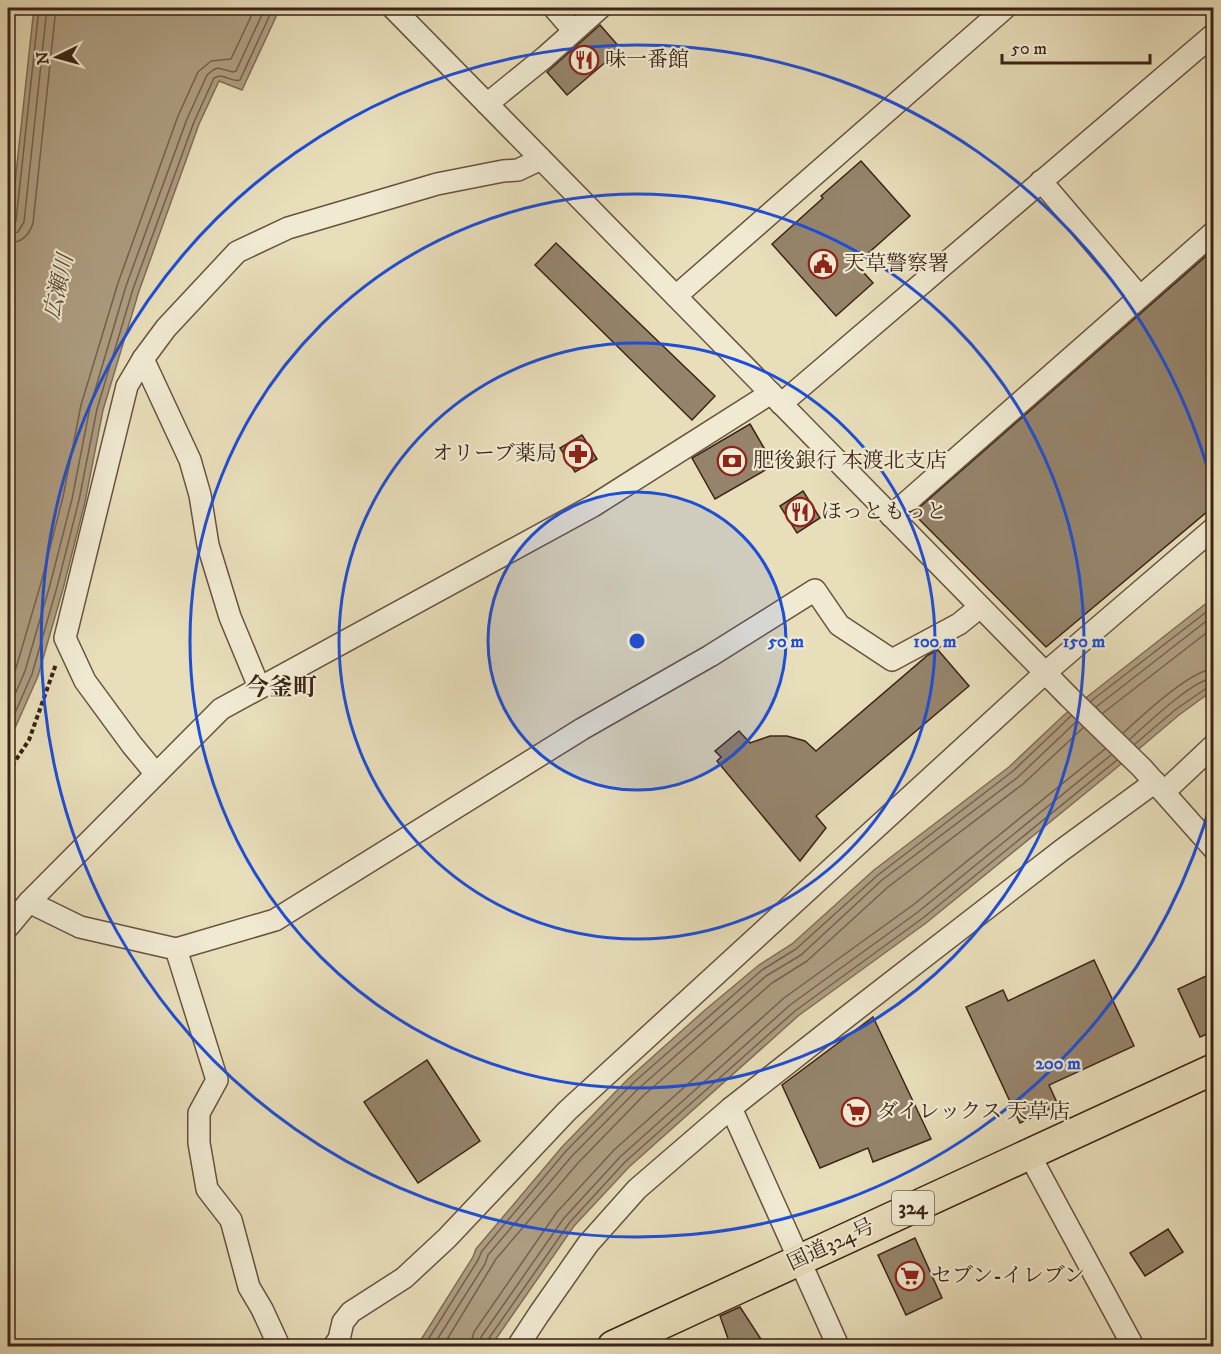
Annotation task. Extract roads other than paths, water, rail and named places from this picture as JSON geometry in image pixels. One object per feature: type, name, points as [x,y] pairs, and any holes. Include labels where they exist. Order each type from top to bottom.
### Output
[{"type":"highway","name":"国道324号","points":[[613,1347],[1214,1069]]},
{"type":"street","points":[[393,8],[980,607],[1154,781],[1214,849]]},
{"type":"street","points":[[554,8],[573,30]]},
{"type":"street","points":[[487,104],[546,57],[573,30],[600,8]]},
{"type":"street","points":[[675,296],[1005,8]]},
{"type":"street","points":[[8,927],[29,902],[221,709],[593,506],[776,398],[1041,181],[1214,34]]},
{"type":"street","points":[[156,774],[85,681],[65,638],[127,386],[143,359],[187,305],[237,252],[288,228],[437,184],[518,170],[541,159]]},
{"type":"street","points":[[1041,181],[1140,297]]},
{"type":"street","points":[[891,516],[1214,232]]},
{"type":"street","points":[[143,359],[190,460],[200,495],[208,546],[230,616],[259,687]]},
{"type":"street","points":[[334,1347],[339,1339],[343,1322],[351,1312],[404,1278],[439,1246],[567,1111],[1045,673],[1214,528]]},
{"type":"street","points":[[29,902],[80,927],[176,949],[276,920],[582,729],[710,656],[815,590],[838,625],[892,660],[959,624],[980,607]]},
{"type":"street","points":[[518,1347],[588,1245],[637,1189],[731,1108],[1062,850],[1154,781],[1214,745]]},
{"type":"street","points":[[176,949],[216,1080],[198,1113],[199,1143],[207,1189],[231,1220],[249,1287],[279,1347]]},
{"type":"street","points":[[731,1108],[838,1347]]},
{"type":"street","points":[[1029,1154],[1133,1347]]},
{"type":"water","name":"広瀬川","points":[[34,8],[280,8],[242,90],[219,81],[199,124],[139,291],[103,410],[85,502],[38,676],[8,744],[8,247]]},
{"type":"water","points":[[1213,598],[1213,690],[1179,715],[926,923],[798,1016],[629,1167],[574,1226],[491,1346],[417,1346],[476,1249],[562,1147],[628,1079],[759,965],[792,944],[874,870],[1009,767],[1064,715]]},
{"type":"place","name":"味一番館","points":[[584,60]]},
{"type":"place","name":"天草警察署","points":[[823,264]]},
{"type":"place","name":"オリーブ薬局","points":[[578,454]]},
{"type":"place","name":"肥後銀行 本渡北支店","points":[[732,461]]},
{"type":"place","name":"ほっともっと","points":[[800,512]]},
{"type":"place","name":"ダイレックス 天草店","points":[[856,1112]]},
{"type":"place","name":"セブン-イレブン","points":[[910,1276]]},
{"type":"district","name":"今釜町","points":[[281,688]]}]
